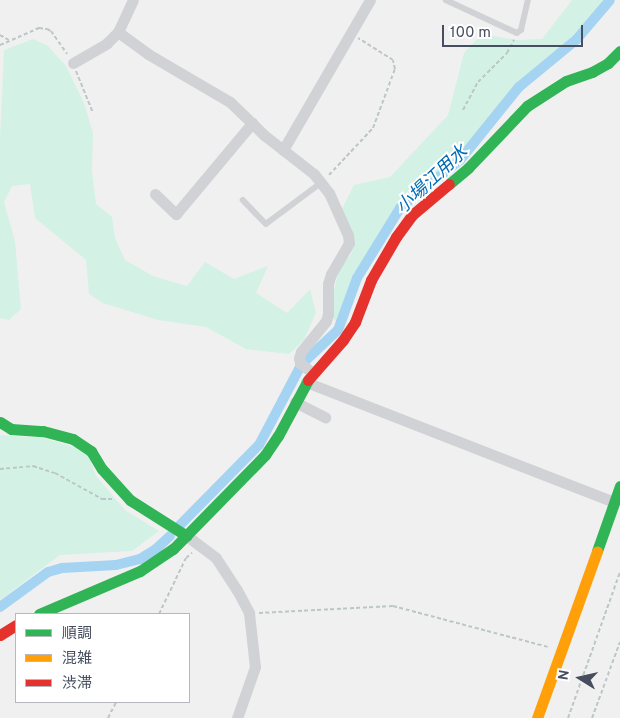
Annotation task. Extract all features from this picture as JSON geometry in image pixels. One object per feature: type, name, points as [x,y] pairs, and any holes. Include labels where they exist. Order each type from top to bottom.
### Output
[{"type":"street","points":[[73,63],[107,43],[118,32],[133,0]]},
{"type":"street","points":[[284,150],[370,0]]},
{"type":"street","points":[[118,32],[148,54],[221,96],[322,183],[345,229],[349,244],[331,274],[328,284],[328,314],[326,321],[299,358],[309,378],[331,393],[614,502]]},
{"type":"street","points":[[41,613],[140,571],[173,549],[265,455],[278,436],[309,378],[343,340],[354,322],[371,280],[396,237],[412,215],[468,168],[533,102],[566,81],[592,72],[608,63],[620,51]]},
{"type":"street","points":[[155,194],[176,214],[252,123]]},
{"type":"street","points":[[295,402],[320,414]]},
{"type":"street","points":[[0,422],[11,429],[43,431],[73,440],[91,451],[102,470],[130,500],[202,546],[216,558],[237,590],[249,613],[254,667],[237,718]]},
{"type":"street","points":[[537,718],[563,650],[620,486]]},
{"type":"street","points":[[0,635],[15,626]]},
{"type":"lane","points":[[446,0],[517,33],[521,30],[528,0]]},
{"type":"lane","points":[[243,200],[266,224],[322,183]]},
{"type":"path","points":[[0,45],[39,28],[47,28],[73,63],[93,113]]},
{"type":"path","points":[[322,183],[373,128],[395,69],[393,60],[350,33]]},
{"type":"path","points":[[463,110],[478,82],[507,53],[517,33]]},
{"type":"path","points":[[0,35],[8,40]]},
{"type":"path","points":[[0,469],[34,466],[55,473],[102,499],[130,500]]},
{"type":"path","points":[[159,613],[186,558],[202,546]]},
{"type":"path","points":[[568,718],[620,572]]},
{"type":"path","points":[[249,613],[393,606],[563,650]]},
{"type":"path","points":[[592,718],[620,642]]},
{"type":"path","points":[[108,718],[116,703]]},
{"type":"green space","points":[[572,0],[606,0],[558,51],[518,86],[458,157],[409,194],[397,208],[352,282],[339,322],[333,319],[333,295],[336,281],[340,268],[351,254],[355,244],[353,234],[341,211],[354,185],[390,177],[448,115],[464,53],[482,34],[517,40],[542,39]]},
{"type":"green space","points":[[33,39],[48,46],[66,66],[84,103],[93,133],[92,171],[96,204],[112,217],[115,238],[125,260],[153,276],[187,286],[205,262],[234,279],[268,266],[256,293],[287,313],[310,289],[316,313],[304,340],[289,354],[246,349],[206,327],[158,320],[103,303],[89,294],[86,260],[35,218],[30,184],[12,186],[4,202],[15,241],[21,309],[9,320],[0,318],[0,137],[4,50]]},
{"type":"green space","points":[[0,435],[44,438],[87,451],[96,476],[125,510],[159,531],[132,551],[60,555],[0,600]]},
{"type":"waterway","name":"小場江用水","points":[[305,361],[338,330],[357,278],[400,208],[460,160],[519,87],[576,40],[610,0]]},
{"type":"waterway","name":"小場江用水","points":[[179,526],[259,445],[299,369]]},
{"type":"waterway","name":"小場江用水","points":[[0,607],[48,572],[62,568],[116,565],[140,559],[156,549],[170,536]]},
{"type":"traffic: fast","points":[[449,184],[468,168],[527,106],[566,81],[592,72],[608,63],[620,51]]},
{"type":"traffic: fast","points":[[41,613],[140,571],[173,549],[265,455],[278,436],[308,380]]},
{"type":"traffic: fast","points":[[0,422],[11,429],[43,431],[73,439],[91,451],[102,469],[130,500],[187,536]]},
{"type":"traffic: fast","points":[[597,551],[620,486]]},
{"type":"traffic: slow","points":[[537,718],[597,551]]},
{"type":"traffic: jam","points":[[308,380],[343,340],[355,322],[371,280],[396,237],[412,215],[449,184]]},
{"type":"traffic: jam","points":[[0,635],[15,626]]}]
